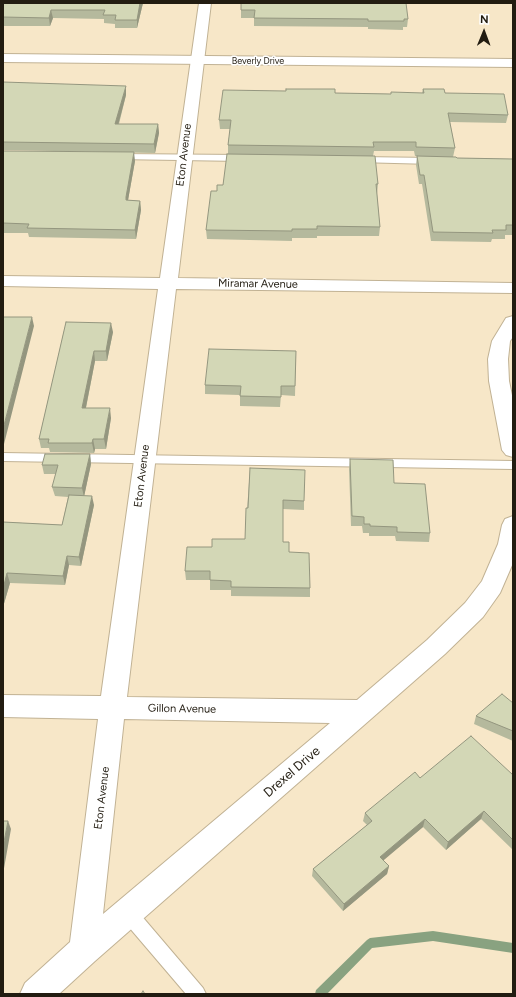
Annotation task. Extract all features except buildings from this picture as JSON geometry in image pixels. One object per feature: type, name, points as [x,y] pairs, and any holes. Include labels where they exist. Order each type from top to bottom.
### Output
[{"type":"street","name":"Eton Avenue","points":[[84,950],[113,708],[205,3]]},
{"type":"street","name":"Beverly Drive","points":[[3,58],[513,63]]},
{"type":"street","name":"Miramar Avenue","points":[[3,282],[513,288]]},
{"type":"street","points":[[513,322],[501,341],[498,359],[499,381],[513,450]]},
{"type":"street","name":"Drexel Drive","points":[[36,994],[84,950],[362,712],[436,647],[474,610],[492,586],[509,544],[513,525]]},
{"type":"street","name":"Gillon Avenue","points":[[3,706],[362,712]]},
{"type":"lane","points":[[111,157],[252,158]]},
{"type":"lane","points":[[355,160],[442,161]]},
{"type":"lane","points":[[3,457],[513,465]]},
{"type":"lane","points":[[128,913],[197,994]]},
{"type":"waterway","points":[[320,994],[370,943],[433,936],[513,948]]}]
